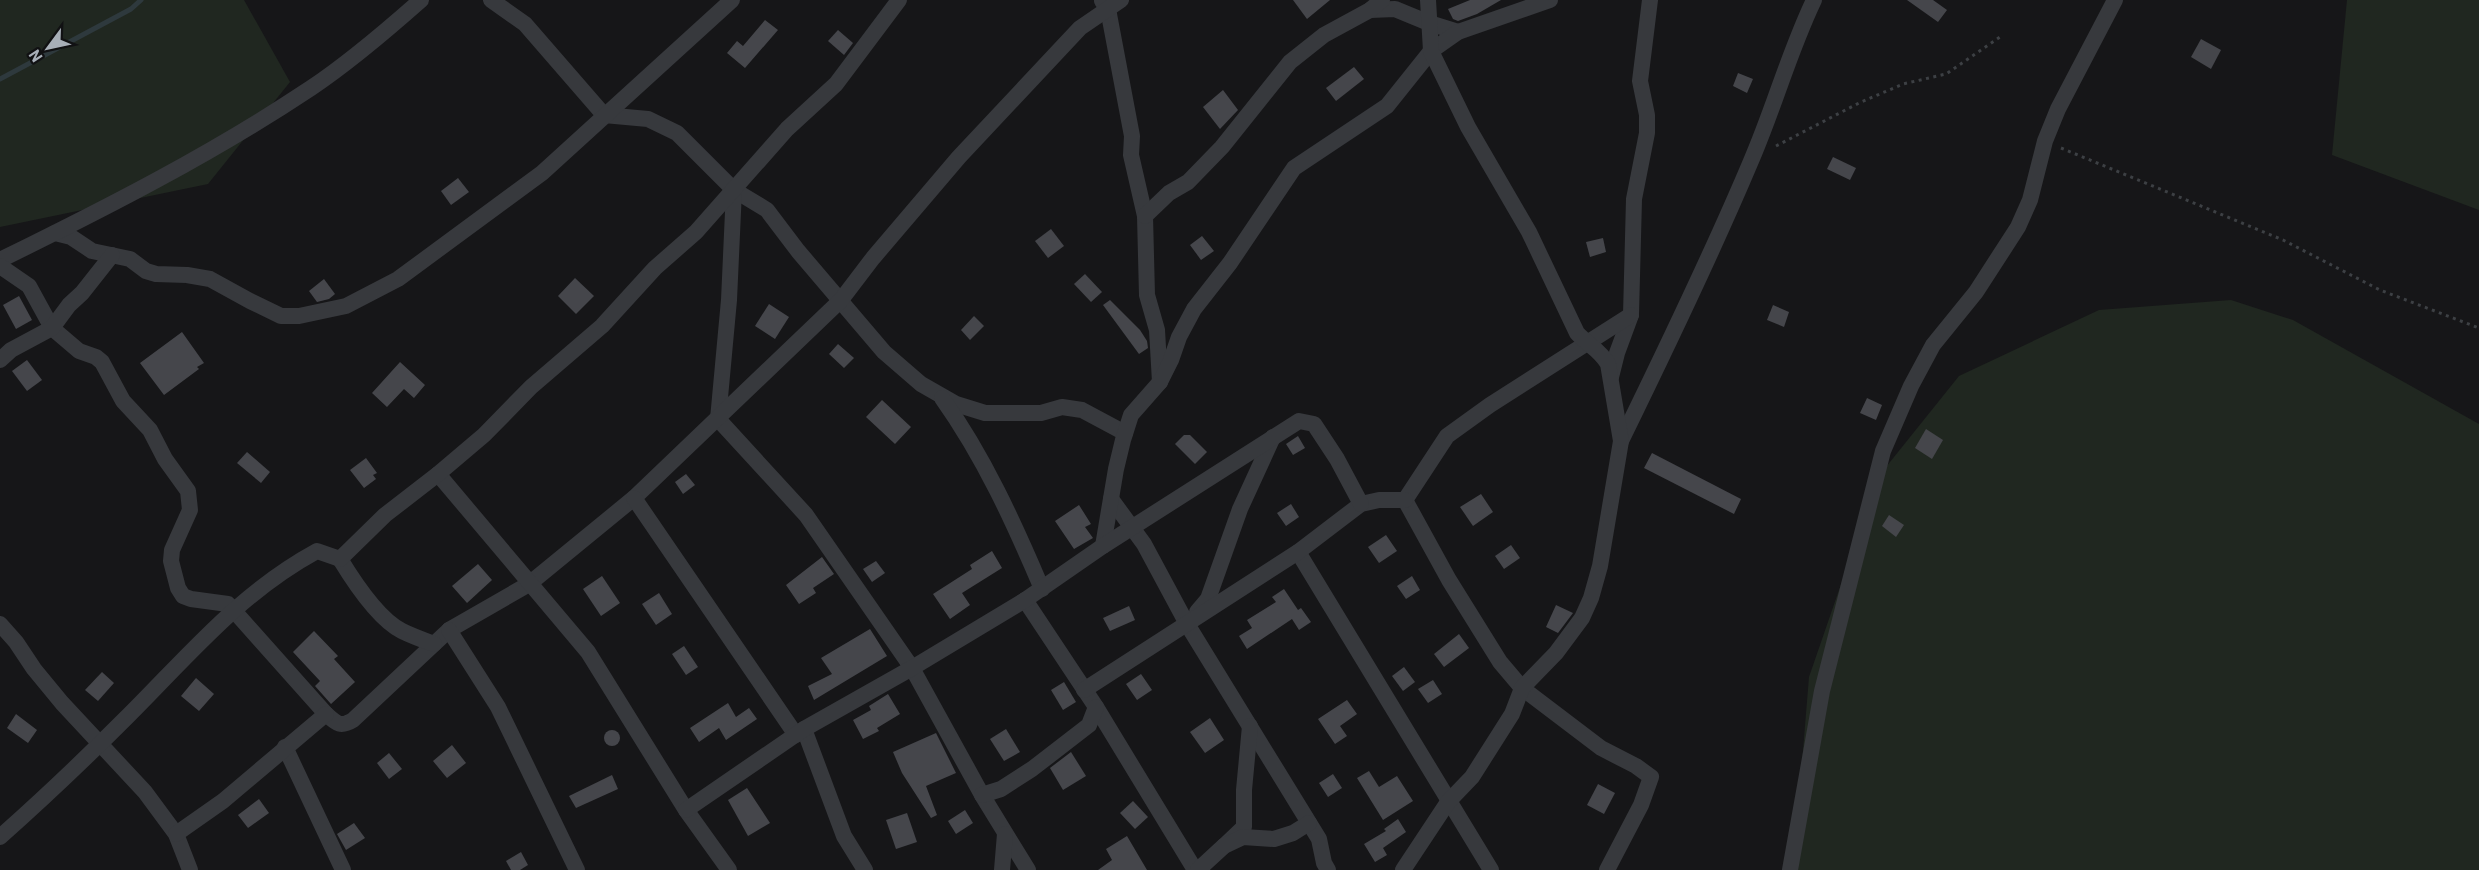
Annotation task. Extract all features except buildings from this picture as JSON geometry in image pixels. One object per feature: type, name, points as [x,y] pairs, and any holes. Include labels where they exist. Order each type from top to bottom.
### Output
[{"type":"street","points":[[0,260],[222,144],[312,87],[381,35],[421,0]]},
{"type":"street","points":[[491,0],[525,24],[604,115],[648,119],[677,133],[734,190],[767,210],[884,352],[921,384],[956,404],[985,412],[1041,413],[1062,407],[1083,410],[1125,433]]},
{"type":"street","points":[[55,233],[71,237],[92,251],[129,259],[146,271],[156,274],[187,275],[210,279],[281,316],[298,316],[346,306],[398,279],[542,173],[732,0]]},
{"type":"street","points":[[340,559],[385,515],[484,435],[531,387],[602,326],[655,268],[696,232],[788,129],[836,84],[899,0]]},
{"type":"street","points":[[1428,0],[1431,51],[1468,127],[1530,232],[1577,333],[1586,343],[1603,355],[1608,364],[1621,441]]},
{"type":"street","points":[[1103,546],[1125,433],[1131,415],[1160,382],[1194,309],[1230,263],[1294,168],[1387,106],[1431,51],[1458,32],[1550,0]]},
{"type":"street","points":[[1611,378],[1617,353],[1631,315],[1634,199],[1647,133],[1647,114],[1640,81],[1650,0]]},
{"type":"street","points":[[1403,870],[1448,802],[1472,777],[1512,714],[1522,688],[1556,652],[1576,626],[1591,598],[1600,566],[1621,441],[1709,260],[1753,158],[1798,34],[1814,0]]},
{"type":"street","points":[[1790,870],[1822,692],[1883,451],[1911,386],[1933,345],[1976,292],[2018,226],[2030,200],[2045,141],[2058,109],[2115,0]]},
{"type":"street","points":[[1110,3],[1132,136],[1131,155],[1145,216],[1147,295],[1157,330],[1160,382]]},
{"type":"street","points":[[0,266],[29,286],[52,328],[79,351],[96,357],[102,362],[123,401],[150,430],[165,459],[188,491],[190,510],[172,550],[171,561],[178,588],[183,596],[222,602],[235,609],[326,714],[344,726],[449,630],[529,584],[634,498],[718,419],[841,300],[873,258],[959,157],[1080,28],[1110,3]]},
{"type":"street","points":[[1145,216],[1169,193],[1188,182],[1222,147],[1290,62],[1324,35],[1376,5],[1395,9],[1458,32]]},
{"type":"street","points":[[734,190],[729,300],[718,419],[807,515],[912,668],[982,795],[1028,870]]},
{"type":"street","points":[[0,360],[11,350],[52,328],[112,255]]},
{"type":"street","points":[[1405,500],[1447,436],[1490,405],[1631,315]]},
{"type":"street","points":[[940,395],[984,465],[1017,530],[1042,588]]},
{"type":"street","points":[[686,810],[800,732],[1025,600],[1103,546],[1299,421],[1314,424],[1361,504]]},
{"type":"street","points":[[1187,624],[1208,600],[1240,509],[1273,437]]},
{"type":"street","points":[[438,474],[588,652],[686,810],[729,870]]},
{"type":"street","points":[[634,498],[800,732],[843,836],[865,870]]},
{"type":"street","points":[[1111,499],[1133,527],[1172,593],[1187,624],[1319,839],[1324,863],[1328,870]]},
{"type":"street","points":[[1084,690],[1298,552],[1361,504],[1379,500],[1405,500]]},
{"type":"street","points":[[1405,500],[1449,580],[1500,662],[1522,688],[1601,748],[1652,777],[1641,805],[1607,870]]},
{"type":"street","points":[[0,837],[100,742],[196,644],[262,585],[317,550],[340,559],[356,584],[401,631],[434,644]]},
{"type":"street","points":[[1298,552],[1491,870]]},
{"type":"street","points":[[1025,600],[1096,707],[1196,870],[1244,827],[1244,790],[1250,726]]},
{"type":"street","points":[[0,624],[62,703],[145,792],[176,834],[190,870]]},
{"type":"street","points":[[449,630],[498,707],[577,870]]},
{"type":"street","points":[[982,795],[1001,789],[1032,769],[1089,725],[1096,707]]},
{"type":"street","points":[[176,834],[223,801],[326,714]]},
{"type":"street","points":[[285,747],[343,870]]},
{"type":"street","points":[[1224,846],[1243,837],[1274,839],[1293,833],[1309,823]]},
{"type":"street","points":[[1002,870],[1005,834]]},
{"type":"path","points":[[1753,158],[1858,103],[1903,84],[1946,74],[2000,37]]},
{"type":"path","points":[[2045,141],[2283,240],[2380,290],[2479,328]]},
{"type":"shaded area","points":[[0,0],[244,0],[290,82],[208,184],[0,227]]},
{"type":"shaded area","points":[[2347,0],[2479,0],[2479,210],[2332,155]]},
{"type":"shaded area","points":[[2231,300],[2293,320],[2479,424],[2479,870],[1797,870],[1795,849],[1809,677],[1878,477],[1959,376],[2099,310]]},
{"type":"waterway","points":[[0,79],[131,9],[141,0]]}]
